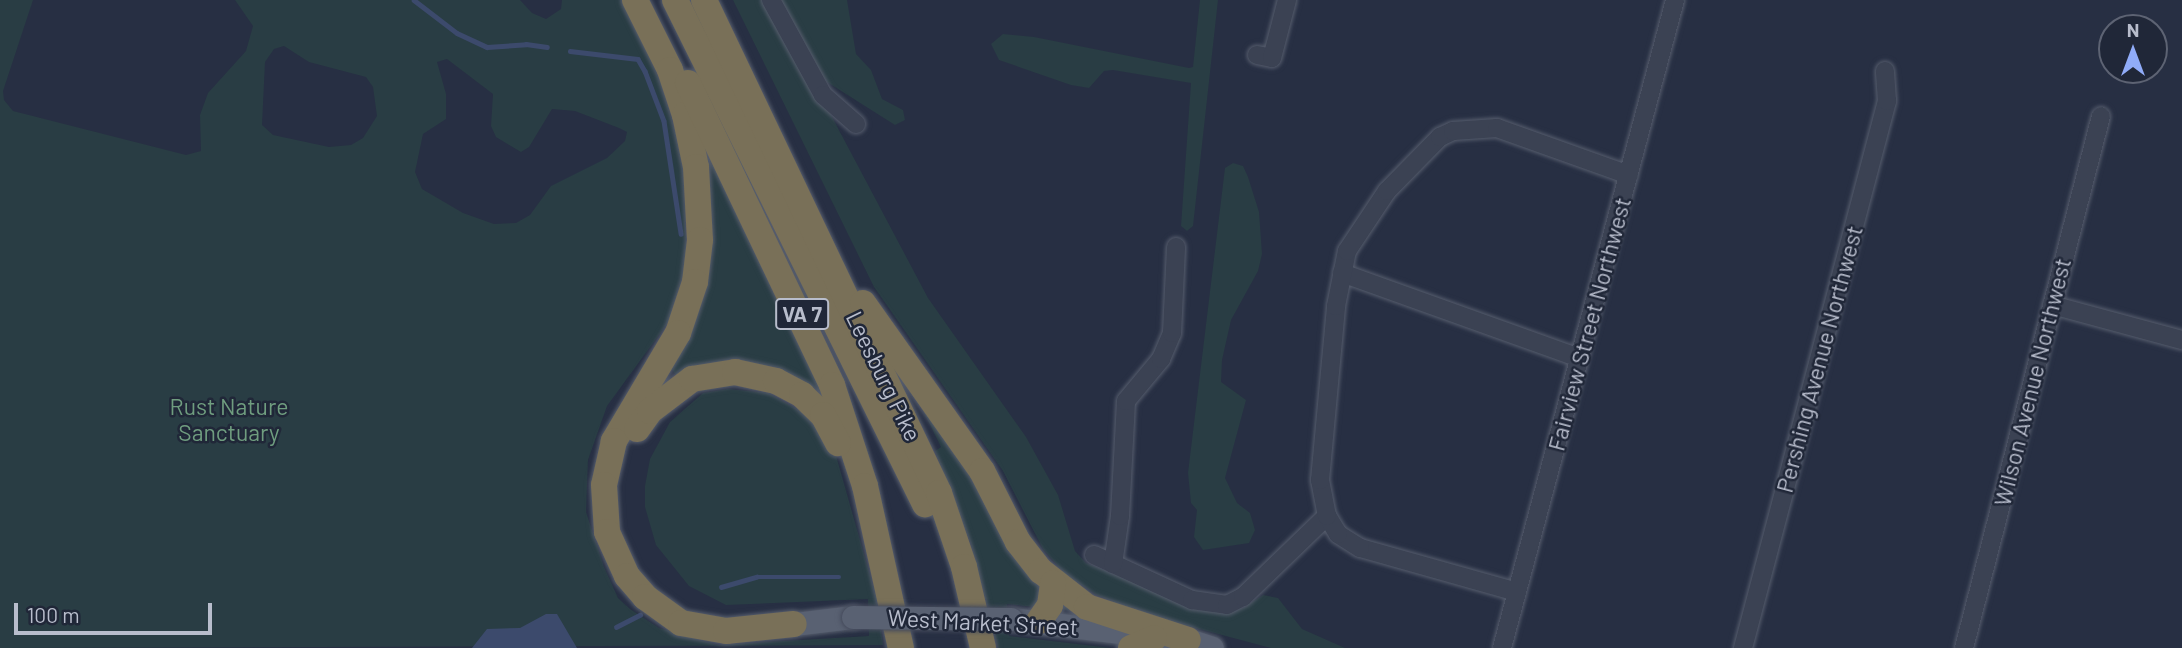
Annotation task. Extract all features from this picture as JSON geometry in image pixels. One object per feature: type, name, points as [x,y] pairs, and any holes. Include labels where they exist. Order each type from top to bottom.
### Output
[{"type":"highway","points":[[635,0],[670,70],[685,115],[696,167],[700,240],[695,282],[678,333],[614,441],[604,485],[607,531],[627,576],[645,597],[681,623],[726,631],[794,624]]},
{"type":"highway","name":"Leesburg Pike","points":[[646,0],[804,319],[865,486],[901,648]]},
{"type":"highway","points":[[675,0],[936,530],[964,567]]},
{"type":"highway","name":"Leesburg Pike","points":[[704,0],[907,421],[964,567],[983,648]]},
{"type":"highway","points":[[834,274],[868,308],[982,471],[1023,549],[1053,583],[1087,607],[1200,644]]},
{"type":"highway","points":[[794,624],[738,624],[691,613],[660,588],[638,562],[622,518],[620,486],[638,428],[666,396],[692,379],[736,372],[760,376],[789,387],[813,404],[865,486]]},
{"type":"highway","points":[[1039,621],[1050,606],[1053,583]]},
{"type":"main road","name":"West Market Street","points":[[794,624],[853,617],[1011,619],[1039,621],[1142,643],[1200,644]]},
{"type":"street","points":[[771,0],[823,95],[856,124]]},
{"type":"street","points":[[1256,55],[1272,58],[1287,0]]},
{"type":"street","name":"Fairview Street Northwest","points":[[1502,648],[1675,0]]},
{"type":"street","name":"Pershing Avenue Northwest","points":[[1743,648],[1887,101],[1885,71]]},
{"type":"street","name":"Wilson Avenue Northwest","points":[[1964,648],[2101,116]]},
{"type":"street","points":[[1517,592],[1360,548],[1338,534],[1327,516],[1320,480],[1342,273],[1353,236],[1369,213],[1411,164],[1453,131],[1497,128],[1629,175]]},
{"type":"street","points":[[1113,564],[1121,516],[1126,401],[1161,359],[1172,333],[1176,247]]},
{"type":"street","points":[[1342,273],[1579,358]]},
{"type":"street","points":[[2052,305],[2182,340]]},
{"type":"street","points":[[1094,555],[1192,600],[1227,605],[1244,597],[1327,516]]},
{"type":"green space","name":"Rust Nature Sanctuary","points":[[0,0],[33,0],[3,91],[4,100],[13,111],[186,155],[201,151],[200,115],[208,93],[246,51],[253,26],[235,0],[520,0],[532,13],[546,19],[561,9],[562,0],[622,0],[661,83],[683,158],[687,273],[672,317],[607,406],[588,460],[586,512],[604,567],[618,598],[630,609],[659,628],[717,645],[869,636],[868,599],[726,605],[689,586],[656,545],[645,507],[645,486],[650,459],[670,422],[703,393],[728,389],[768,393],[807,415],[833,445],[877,600],[883,645],[0,648]],"holes":[[[284,46],[309,62],[366,77],[373,87],[377,116],[363,138],[351,145],[329,147],[273,135],[262,125],[265,62],[274,49]],[[447,59],[493,94],[491,126],[496,137],[521,152],[529,147],[552,109],[575,111],[619,128],[627,132],[625,141],[607,158],[551,186],[530,215],[516,223],[494,224],[463,213],[422,189],[415,172],[423,134],[446,119],[446,94],[437,62]]]},
{"type":"green space","points":[[733,0],[770,0],[928,298],[1026,437],[1058,495],[1075,551],[1086,563],[1187,604],[1220,611],[1243,608],[1263,595],[1278,598],[1302,629],[1345,648],[1271,648],[1143,614],[1097,595],[1065,574],[1043,549],[1003,471],[874,287]]},
{"type":"green space","points":[[781,0],[847,0],[856,54],[871,70],[882,99],[903,110],[905,120],[895,125],[827,82],[801,46]]},
{"type":"green space","points":[[1200,0],[1218,0],[1193,226],[1187,231],[1181,226],[1191,83],[1113,70],[1104,71],[1089,88],[1071,85],[999,60],[991,44],[1003,34],[1034,37],[1189,68],[1193,67]]},
{"type":"green space","points":[[709,153],[833,411],[808,391],[676,375],[670,367],[711,243]]},
{"type":"green space","points":[[1233,163],[1243,166],[1248,177],[1259,212],[1262,254],[1258,271],[1231,320],[1222,360],[1221,382],[1246,400],[1225,478],[1237,503],[1250,513],[1255,530],[1249,543],[1203,550],[1194,537],[1197,510],[1191,503],[1188,473],[1225,168]]},
{"type":"green space","points":[[903,370],[1083,612],[1007,604],[1009,636],[1111,648],[998,648],[971,544],[935,451],[941,447]]},
{"type":"water","points":[[546,614],[557,614],[577,648],[472,648],[487,629],[520,628]]},
{"type":"waterway","points":[[414,0],[457,33],[487,47],[526,44],[547,47]]},
{"type":"waterway","points":[[570,51],[638,59],[664,121],[681,234]]},
{"type":"waterway","points":[[721,587],[757,577],[839,577]]},
{"type":"waterway","points":[[616,627],[640,615]]}]
